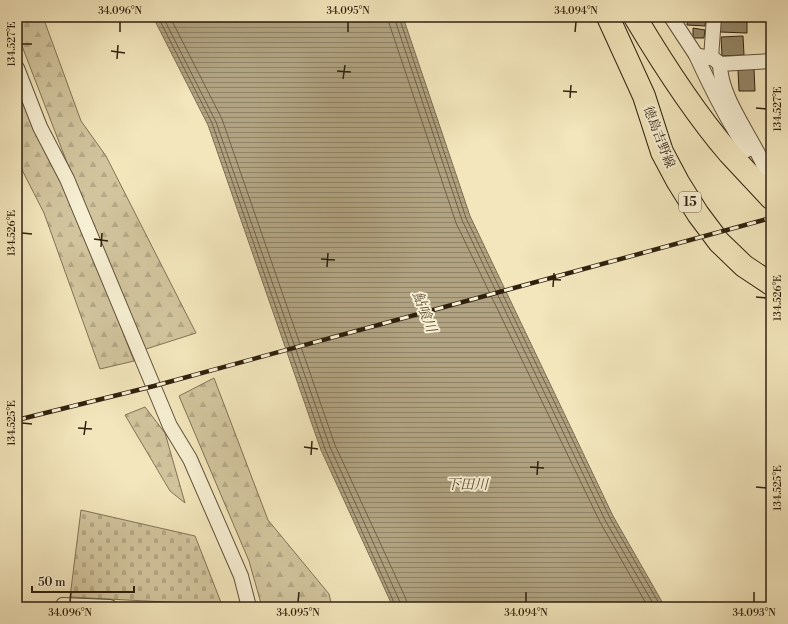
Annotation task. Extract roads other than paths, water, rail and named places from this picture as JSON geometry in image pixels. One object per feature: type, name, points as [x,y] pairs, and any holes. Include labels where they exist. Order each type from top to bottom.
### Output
[{"type":"main road","name":"徳島吉野線","points":[[608,17],[644,96],[662,152],[678,182],[698,214],[719,242],[744,266],[771,284]]},
{"type":"main road","points":[[635,17],[658,55],[696,111],[729,152],[771,198]]},
{"type":"main road","name":"徳島吉野線","points":[[644,96],[671,137],[700,192],[731,235],[771,273]]},
{"type":"street","points":[[671,17],[696,56],[732,127],[750,154],[764,165]]},
{"type":"street","points":[[714,17],[715,61],[727,96],[764,165],[771,184],[771,198]]},
{"type":"street","points":[[696,56],[715,61],[771,61]]},
{"type":"street","points":[[17,68],[40,127],[67,179],[170,426],[190,458],[241,576],[249,607]]},
{"type":"street","points":[[62,607],[63,605],[110,607]]},
{"type":"water","name":"下田川","points":[[153,17],[403,17],[470,216],[613,516],[665,607],[393,607],[321,450],[208,125]]},
{"type":"railway","points":[[17,420],[154,386],[771,218]]},
{"type":"water label","name":"鮎喰川","points":[[424,312]]}]
